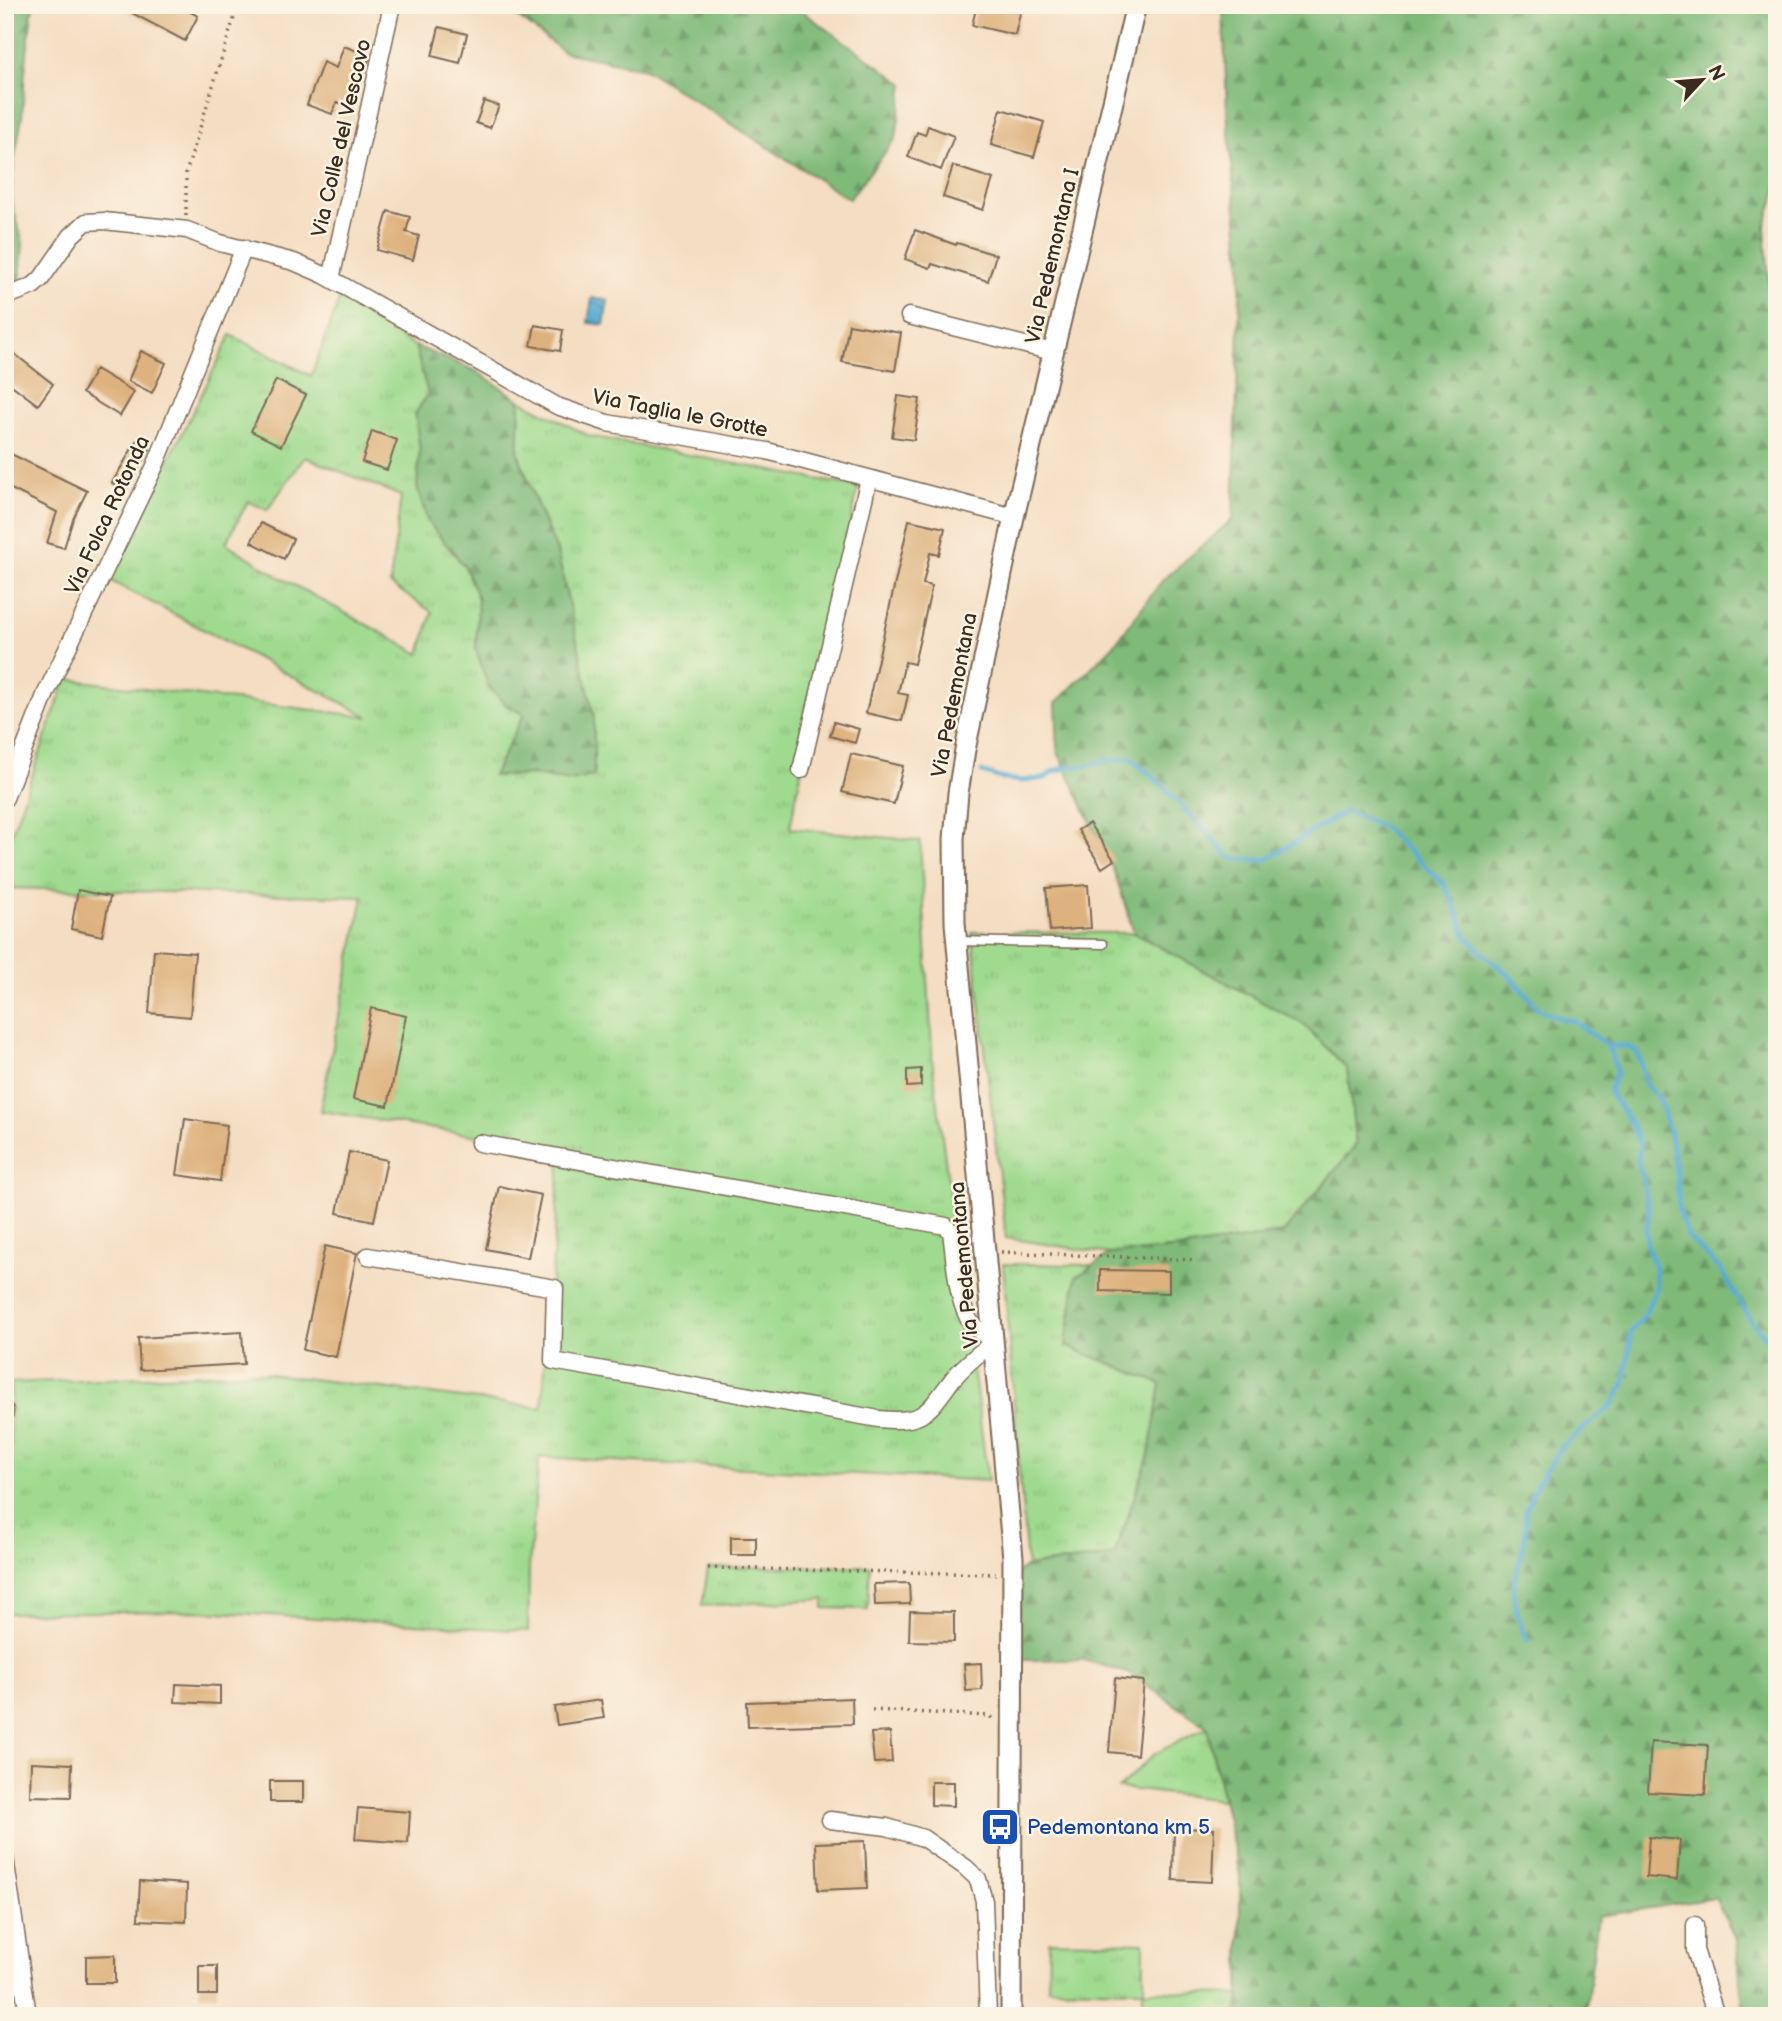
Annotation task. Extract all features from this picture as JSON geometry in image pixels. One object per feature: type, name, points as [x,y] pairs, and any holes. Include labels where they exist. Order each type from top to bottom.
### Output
[{"type":"street","name":"Via Colle del Vescovo","points":[[331,279],[392,5]]},
{"type":"street","name":"Via Pedemontana I","points":[[1014,517],[1136,5]]},
{"type":"street","name":"Via Taglia le Grotte","points":[[5,297],[33,286],[41,279],[71,236],[86,222],[104,221],[187,230],[220,243],[294,262],[331,279],[556,406],[607,424],[767,451],[1014,517]]},
{"type":"street","name":"Via Folca Rotonda","points":[[5,798],[47,693],[155,466],[244,248]]},
{"type":"street","points":[[909,316],[1053,352]]},
{"type":"street","points":[[801,770],[869,478]]},
{"type":"street","name":"Via Pedemontana","points":[[1011,2016],[1013,1574],[957,941],[954,861],[958,793],[1014,517]]},
{"type":"street","points":[[368,1256],[555,1289],[553,1361],[879,1419],[910,1420],[927,1412],[965,1366],[993,1342],[973,1325],[968,1317],[961,1296],[951,1232],[946,1226],[479,1143]]},
{"type":"street","points":[[830,1820],[887,1827],[923,1838],[965,1867],[978,1880],[984,1901],[988,2016]]},
{"type":"street","points":[[5,1857],[28,2016]]},
{"type":"street","points":[[1695,1926],[1695,1950],[1716,2016]]},
{"type":"lane","points":[[957,941],[1103,944]]},
{"type":"path","points":[[187,230],[186,173],[238,5]]},
{"type":"path","points":[[985,1252],[1197,1260]]},
{"type":"path","points":[[708,1568],[1013,1574]]},
{"type":"path","points":[[872,1710],[990,1716],[1012,1748]]},
{"type":"green space","points":[[5,5],[34,5],[11,200],[23,243],[19,292],[5,312]]},
{"type":"green space","points":[[515,5],[798,5],[807,15],[904,84],[896,138],[849,199],[645,69],[564,52],[513,13]]},
{"type":"green space","points":[[1223,5],[1777,5],[1777,189],[1765,226],[1777,393],[1777,2016],[1744,2016],[1736,1940],[1715,1898],[1598,1916],[1585,2016],[1240,2016],[1240,1875],[1207,1727],[1131,1674],[1084,1660],[1012,1660],[1013,1574],[1027,1566],[1114,1556],[1149,1455],[1161,1384],[1066,1346],[1076,1277],[1110,1254],[1184,1248],[1283,1233],[1356,1145],[1347,1068],[1303,1024],[1134,933],[1116,876],[1058,752],[1056,703],[1114,645],[1162,581],[1233,519],[1241,265],[1227,110]]},
{"type":"green space","points":[[340,298],[415,346],[428,394],[415,414],[420,450],[417,487],[428,522],[465,567],[479,599],[476,649],[506,705],[524,714],[493,776],[532,775],[571,781],[594,775],[557,551],[518,453],[520,400],[589,436],[858,487],[790,828],[920,841],[933,1068],[988,1481],[539,1457],[529,1567],[528,1631],[201,1611],[5,1613],[5,1528],[10,1470],[11,1383],[255,1372],[542,1408],[561,1149],[320,1111],[363,897],[5,888],[5,852],[66,679],[369,717],[109,580],[231,335],[311,376]],"holes":[[[305,457],[401,496],[390,584],[432,612],[420,654],[281,578],[226,543],[248,501],[267,510]]]},
{"type":"green space","points":[[415,346],[474,370],[520,400],[518,453],[557,551],[594,716],[594,776],[571,781],[532,775],[493,776],[524,714],[506,705],[488,686],[476,649],[478,599],[465,567],[428,522],[417,486],[420,450],[415,414],[428,394]]},
{"type":"green space","points":[[972,932],[1134,933],[1303,1024],[1347,1068],[1356,1146],[1283,1233],[1184,1248],[1110,1254],[1006,1238]]},
{"type":"green space","points":[[1003,1264],[1093,1265],[1076,1278],[1066,1346],[1162,1383],[1149,1455],[1114,1556],[1027,1566]]},
{"type":"green space","points":[[870,1566],[868,1609],[824,1608],[824,1599],[702,1606],[708,1568]]},
{"type":"green space","points":[[1207,1727],[1223,1800],[1119,1788],[1154,1754]]},
{"type":"green space","points":[[1049,1941],[1144,1943],[1144,1990],[1240,1995],[1236,2016],[1143,2016],[1143,1990],[1048,1988]]},
{"type":"water","points":[[592,298],[608,300],[604,325],[588,323]]},
{"type":"building","points":[[117,5],[177,5],[198,16],[185,41]]},
{"type":"building","points":[[977,5],[1022,5],[1015,35],[972,25]]},
{"type":"building","points":[[439,27],[467,34],[460,63],[432,56]]},
{"type":"building","points":[[344,46],[370,56],[351,107],[337,102],[332,114],[307,105],[323,62],[336,68]]},
{"type":"building","points":[[484,101],[499,106],[490,128],[476,123]]},
{"type":"building","points":[[1001,109],[1044,122],[1034,157],[991,145]]},
{"type":"building","points":[[928,126],[954,136],[941,170],[908,157],[917,132],[925,135]]},
{"type":"building","points":[[953,166],[993,179],[983,210],[943,197]]},
{"type":"building","points":[[388,211],[410,217],[406,232],[419,236],[413,260],[377,250]]},
{"type":"building","points":[[915,230],[956,245],[957,243],[996,255],[988,281],[932,264],[930,268],[905,259]]},
{"type":"building","points":[[849,324],[901,333],[895,371],[842,362]]},
{"type":"building","points":[[535,325],[563,330],[560,351],[531,346]]},
{"type":"building","points":[[141,351],[166,363],[152,393],[128,381]]},
{"type":"building","points":[[12,352],[53,384],[38,405],[5,380],[5,362]]},
{"type":"building","points":[[96,369],[134,392],[120,416],[82,393]]},
{"type":"building","points":[[276,380],[306,395],[281,446],[251,431]]},
{"type":"building","points":[[898,396],[920,399],[914,440],[892,437]]},
{"type":"building","points":[[372,431],[397,440],[387,470],[362,462]]},
{"type":"building","points":[[137,440],[150,449],[125,491],[112,483]]},
{"type":"building","points":[[5,451],[87,491],[73,519],[64,548],[47,543],[57,512],[5,486]]},
{"type":"building","points":[[909,520],[945,528],[939,555],[930,553],[923,584],[932,586],[914,664],[905,662],[898,693],[908,695],[902,721],[866,713]]},
{"type":"building","points":[[261,523],[293,539],[284,559],[251,542]]},
{"type":"building","points":[[834,722],[859,729],[855,743],[830,736]]},
{"type":"building","points":[[851,754],[903,766],[894,804],[842,792]]},
{"type":"building","points":[[1089,823],[1114,860],[1102,868],[1078,830]]},
{"type":"building","points":[[1088,885],[1091,928],[1050,931],[1046,888]]},
{"type":"building","points":[[78,890],[110,897],[102,936],[71,929]]},
{"type":"building","points":[[154,950],[195,953],[190,1017],[149,1013]]},
{"type":"building","points":[[371,1008],[406,1016],[388,1106],[353,1099]]},
{"type":"building","points":[[921,1069],[921,1086],[907,1087],[907,1070]]},
{"type":"building","points":[[185,1119],[227,1125],[220,1181],[177,1175]]},
{"type":"building","points":[[349,1152],[387,1160],[374,1221],[337,1213]]},
{"type":"building","points":[[499,1186],[541,1195],[528,1258],[486,1249]]},
{"type":"building","points":[[325,1246],[357,1253],[336,1357],[303,1350]]},
{"type":"building","points":[[1100,1270],[1169,1271],[1169,1293],[1100,1291]]},
{"type":"building","points":[[242,1332],[244,1364],[140,1370],[138,1338]]},
{"type":"building","points":[[731,1537],[756,1537],[756,1555],[731,1555]]},
{"type":"building","points":[[909,1583],[910,1604],[875,1605],[874,1584]]},
{"type":"building","points":[[910,1611],[954,1612],[954,1642],[909,1641]]},
{"type":"building","points":[[981,1663],[982,1690],[966,1691],[964,1664]]},
{"type":"building","points":[[1115,1678],[1144,1681],[1137,1755],[1109,1752]]},
{"type":"building","points":[[176,1684],[220,1686],[220,1704],[175,1702]]},
{"type":"building","points":[[852,1698],[853,1724],[748,1727],[747,1702]]},
{"type":"building","points":[[601,1700],[604,1718],[557,1725],[554,1707]]},
{"type":"building","points":[[890,1732],[892,1762],[874,1763],[871,1733]]},
{"type":"building","points":[[1651,1742],[1708,1745],[1705,1795],[1648,1792]]},
{"type":"building","points":[[31,1762],[72,1764],[71,1797],[30,1796]]},
{"type":"building","points":[[270,1781],[303,1781],[303,1802],[270,1802]]},
{"type":"building","points":[[931,1782],[954,1782],[954,1806],[931,1805]]},
{"type":"building","points":[[358,1808],[410,1812],[408,1843],[355,1839]]},
{"type":"building","points":[[1174,1828],[1214,1829],[1212,1882],[1173,1880]]},
{"type":"building","points":[[1649,1837],[1680,1840],[1677,1880],[1646,1877]]},
{"type":"building","points":[[865,1841],[867,1888],[818,1890],[816,1843]]},
{"type":"building","points":[[140,1881],[187,1884],[186,1922],[138,1920]]},
{"type":"building","points":[[115,1955],[115,1983],[86,1983],[86,1956]]},
{"type":"building","points":[[199,1966],[217,1966],[217,1995],[199,1995]]},
{"type":"waterway","points":[[982,772],[1021,781],[1045,778],[1054,771],[1071,767],[1131,759],[1159,782],[1230,858],[1266,860],[1346,811],[1383,827],[1444,884],[1465,934],[1479,950],[1509,975],[1539,1009],[1574,1021],[1608,1046],[1627,1046],[1638,1053],[1646,1086],[1659,1098],[1670,1134],[1679,1212],[1688,1237],[1720,1269],[1752,1322],[1777,1349]]},
{"type":"waterway","points":[[1527,1640],[1517,1614],[1513,1588],[1525,1537],[1526,1511],[1534,1489],[1561,1447],[1612,1405],[1625,1382],[1631,1332],[1644,1316],[1657,1287],[1655,1269],[1647,1245],[1649,1213],[1638,1164],[1640,1146],[1632,1125],[1609,1091],[1617,1072],[1608,1046]]},
{"type":"place","name":"Pedemontana km 5","points":[[1000,1827]]}]
